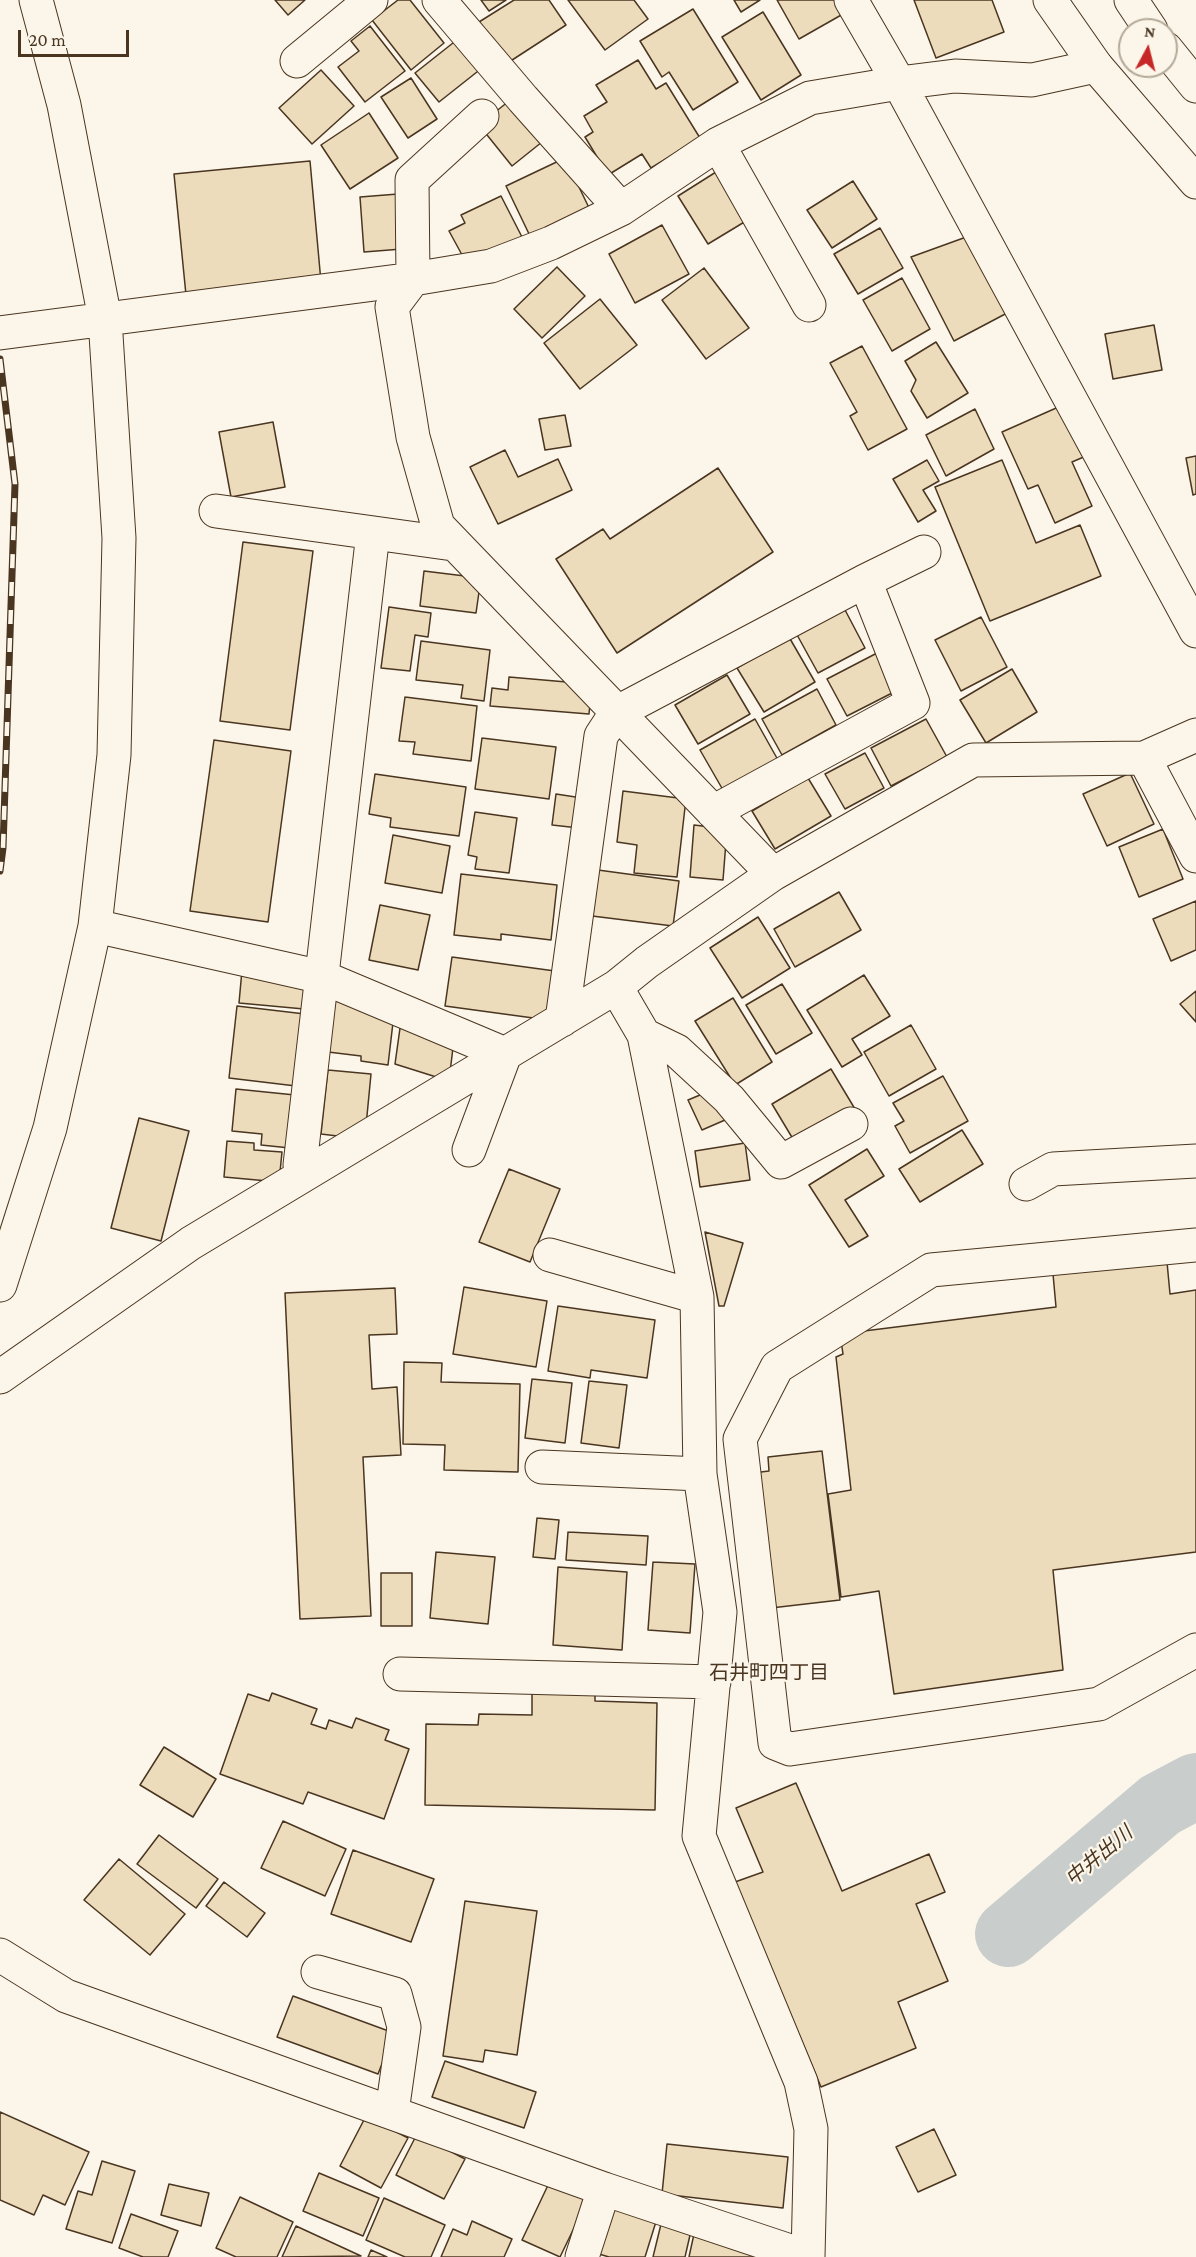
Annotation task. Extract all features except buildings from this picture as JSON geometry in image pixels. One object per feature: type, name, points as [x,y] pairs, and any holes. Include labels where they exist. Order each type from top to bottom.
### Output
[{"type":"main road","points":[[0,1285],[50,1128],[95,926],[114,755],[119,538],[105,319],[64,105],[36,0]]},
{"type":"main road","points":[[297,61],[371,0]]},
{"type":"main road","points":[[439,0],[523,99],[621,208]]},
{"type":"main road","points":[[851,0],[899,83],[1196,631]]},
{"type":"main road","points":[[1050,0],[1096,66],[1196,182]]},
{"type":"main road","points":[[1131,0],[1143,18]]},
{"type":"main road","points":[[1178,64],[1196,86]]},
{"type":"main road","points":[[0,333],[413,279],[491,266],[551,243],[621,208],[718,144],[810,98],[955,76],[1032,80],[1096,66]]},
{"type":"main road","points":[[482,116],[412,180],[413,279],[392,307],[413,437],[438,526],[773,874]]},
{"type":"main road","points":[[718,144],[809,305]]},
{"type":"main road","points":[[216,511],[453,544]]},
{"type":"main road","points":[[300,1165],[374,533]]},
{"type":"main road","points":[[562,1020],[601,736],[616,713],[924,552]]},
{"type":"main road","points":[[713,812],[913,703],[865,581]]},
{"type":"main road","points":[[0,1377],[191,1243],[616,987],[647,962],[773,874],[973,760],[1144,758],[1196,735]]},
{"type":"main road","points":[[1144,758],[1196,856]]},
{"type":"main road","points":[[95,926],[322,977],[505,1054]]},
{"type":"main road","points":[[0,1955],[66,1996],[604,2189],[808,2257],[811,2129],[801,2082],[699,1836],[720,1612],[700,1474],[697,1297],[644,1035],[616,987]]},
{"type":"main road","points":[[644,1035],[677,1051],[729,1099],[781,1162],[851,1124]]},
{"type":"main road","points":[[469,1150],[505,1054]]},
{"type":"main road","points":[[1026,1184],[1053,1169],[1196,1161]]},
{"type":"main road","points":[[1196,1245],[931,1270],[777,1367],[741,1439],[775,1743],[790,1749],[1099,1704],[1196,1650]]},
{"type":"main road","points":[[550,1255],[697,1297]]},
{"type":"main road","points":[[542,1467],[700,1474]]},
{"type":"main road","points":[[400,1674],[714,1682]]},
{"type":"main road","points":[[318,1972],[395,1994],[404,2027],[392,2112]]},
{"type":"main road","points":[[582,2257],[604,2189]]},
{"type":"waterway","name":"中井出川","points":[[1008,1934],[1160,1805],[1196,1786]]},
{"type":"railway","points":[[0,359],[15,484],[3,848],[0,871]]},
{"type":"district","name":"石井町四丁目","points":[[769,1673]]}]
